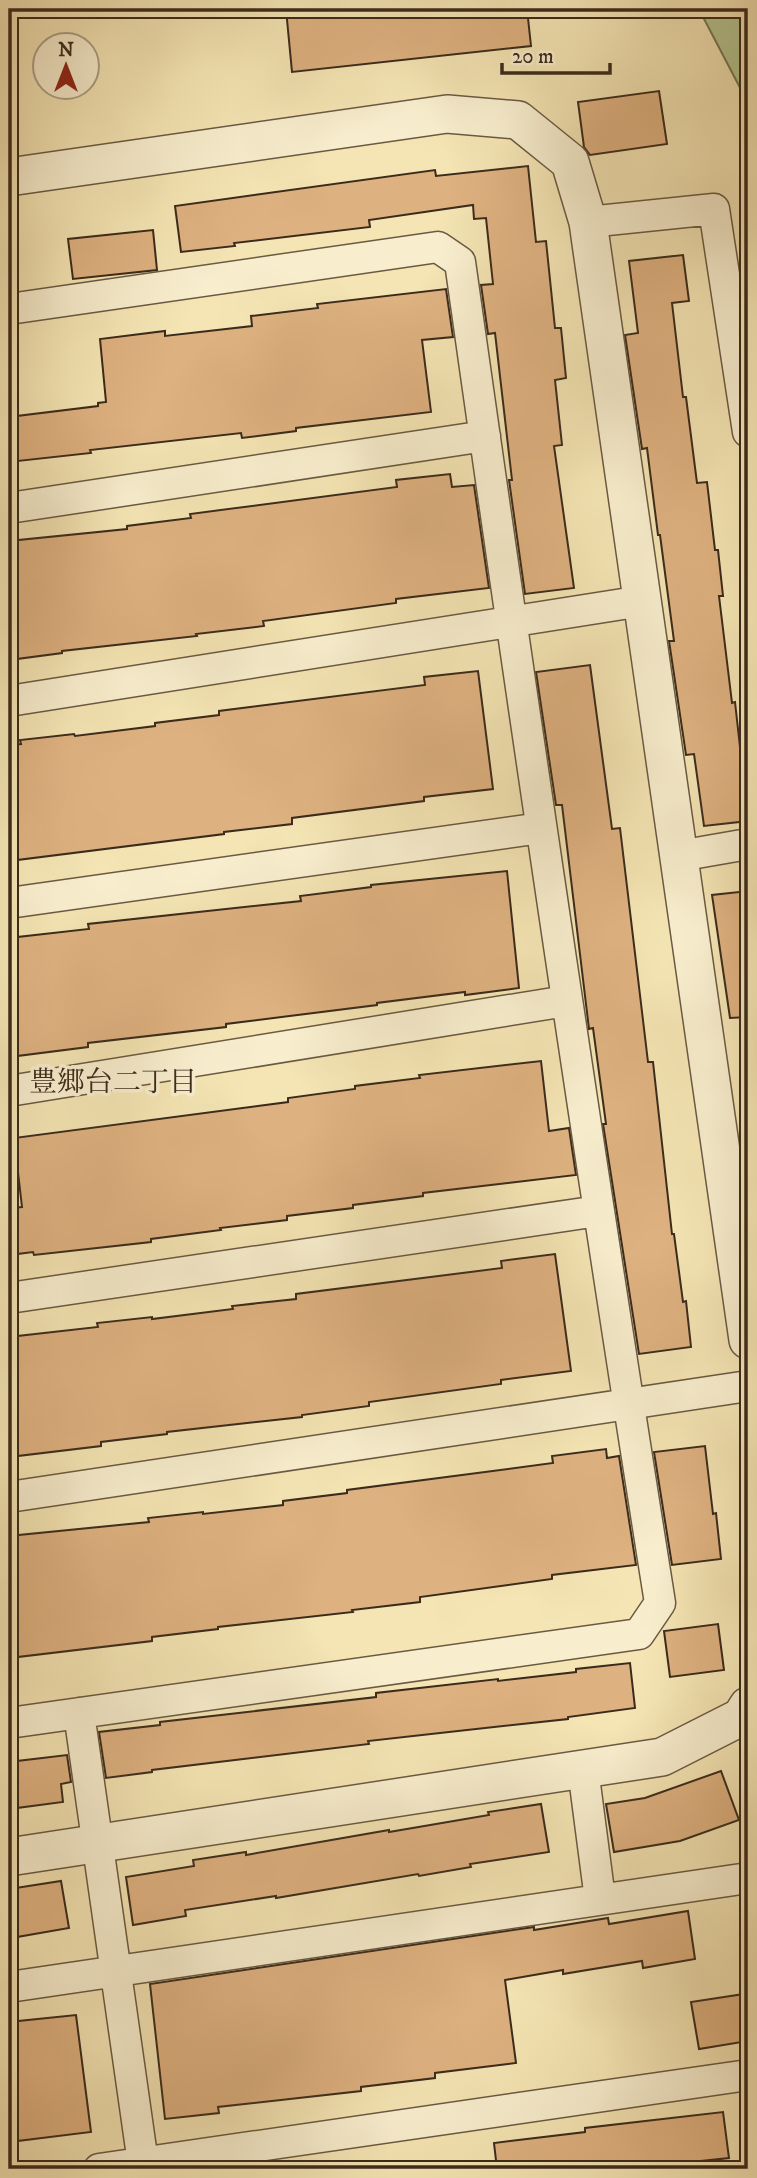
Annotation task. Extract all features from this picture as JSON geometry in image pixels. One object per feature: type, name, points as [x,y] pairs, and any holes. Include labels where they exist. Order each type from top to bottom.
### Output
[{"type":"street","points":[[9,177],[447,114],[518,120],[570,162],[588,222],[748,1340]]},
{"type":"street","points":[[588,222],[714,209],[748,432]]},
{"type":"street","points":[[9,309],[438,247],[460,262],[597,1211],[660,1603],[639,1634],[9,1723]]},
{"type":"street","points":[[9,508],[485,436]]},
{"type":"street","points":[[9,701],[642,601]]},
{"type":"street","points":[[9,903],[541,828]]},
{"type":"street","points":[[679,856],[748,844]]},
{"type":"street","points":[[9,1091],[566,1001]]},
{"type":"street","points":[[9,1298],[597,1211]]},
{"type":"street","points":[[9,1497],[748,1386]]},
{"type":"street","points":[[9,1857],[662,1757],[741,1717],[748,1706]]},
{"type":"street","points":[[79,1713],[143,2163]]},
{"type":"street","points":[[583,1769],[600,1899]]},
{"type":"street","points":[[9,1987],[748,1878]]},
{"type":"street","points":[[99,2169],[143,2163],[200,2162],[748,2075]]},
{"type":"green space","points":[[694,9],[748,9],[748,103],[702,15]]},
{"type":"building","points":[[286,9],[527,9],[531,46],[292,72]]},
{"type":"building","points":[[659,91],[667,144],[590,155],[584,147],[578,102]]},
{"type":"building","points":[[528,166],[536,242],[546,241],[555,328],[561,328],[566,378],[555,380],[562,445],[554,446],[574,588],[525,594],[509,480],[512,480],[495,333],[488,334],[481,285],[493,284],[486,218],[474,219],[473,205],[369,220],[370,227],[181,252],[175,206],[435,170],[436,176]]},
{"type":"building","points":[[153,230],[157,270],[73,279],[68,239]]},
{"type":"building","points":[[683,255],[689,301],[672,303],[683,397],[686,397],[697,483],[707,482],[715,550],[718,550],[723,596],[719,596],[732,703],[735,702],[743,774],[748,774],[748,821],[704,826],[694,754],[686,755],[669,641],[674,641],[660,535],[647,448],[642,449],[625,335],[638,333],[629,261]]},
{"type":"building","points":[[446,289],[453,337],[422,340],[431,412],[296,428],[296,431],[242,438],[241,433],[9,462],[9,417],[98,406],[98,403],[106,402],[100,339],[165,331],[165,336],[252,326],[251,316],[318,308],[317,304]]},
{"type":"building","points":[[450,474],[452,487],[474,485],[489,588],[396,599],[396,603],[263,621],[264,626],[9,660],[9,541],[127,529],[127,526],[191,518],[190,514],[397,487],[396,480]]},
{"type":"building","points":[[590,665],[612,829],[620,828],[648,1062],[653,1062],[672,1234],[683,1302],[686,1301],[691,1347],[639,1354],[603,1124],[606,1124],[593,1028],[589,1029],[562,805],[556,805],[536,672]]},
{"type":"building","points":[[478,671],[493,789],[292,818],[292,824],[9,861],[9,745],[21,744],[20,740],[155,726],[155,723],[219,715],[219,711],[425,685],[424,677]]},
{"type":"building","points":[[507,871],[519,988],[377,1003],[226,1024],[226,1027],[88,1043],[88,1047],[9,1057],[9,938],[89,929],[88,924],[301,901],[300,896],[371,885]]},
{"type":"building","points":[[748,891],[748,1017],[730,1018],[712,895]]},
{"type":"building","points":[[541,1061],[549,1131],[569,1128],[576,1175],[423,1193],[423,1196],[353,1205],[353,1208],[287,1216],[287,1220],[151,1239],[151,1242],[34,1255],[33,1252],[9,1255],[9,1208],[22,1207],[14,1138],[288,1102],[288,1098],[420,1078],[419,1075]]},
{"type":"building","points":[[555,1254],[571,1371],[501,1380],[501,1384],[369,1402],[369,1406],[302,1417],[167,1432],[101,1442],[101,1446],[9,1457],[9,1337],[98,1327],[97,1323],[233,1309],[232,1306],[296,1299],[296,1294],[502,1268],[501,1261]]},
{"type":"building","points":[[705,1446],[721,1559],[672,1565],[654,1452]]},
{"type":"building","points":[[606,1449],[607,1458],[619,1456],[636,1565],[552,1575],[552,1579],[420,1597],[420,1602],[352,1610],[353,1612],[218,1627],[152,1637],[152,1641],[9,1658],[9,1536],[149,1522],[148,1518],[283,1505],[283,1501],[347,1493],[347,1490],[553,1463],[552,1456]]},
{"type":"building","points":[[718,1624],[724,1670],[670,1677],[664,1631]]},
{"type":"building","points":[[630,1663],[635,1708],[568,1719],[368,1741],[369,1744],[106,1778],[99,1732],[160,1725],[160,1722],[376,1697],[376,1693],[576,1672],[576,1669]]},
{"type":"building","points":[[67,1755],[71,1782],[61,1784],[63,1802],[9,1809],[9,1762]]},
{"type":"building","points":[[721,1771],[739,1820],[680,1841],[614,1852],[606,1804],[645,1798]]},
{"type":"building","points":[[541,1804],[549,1852],[470,1864],[471,1867],[419,1876],[418,1874],[185,1910],[186,1916],[133,1925],[126,1877],[194,1866],[193,1860],[246,1852],[246,1855],[389,1832]]},
{"type":"building","points":[[61,1881],[69,1928],[17,1937],[9,1889]]},
{"type":"building","points":[[688,1911],[695,1959],[643,1968],[642,1961],[505,1980],[516,2063],[435,2073],[435,2078],[361,2087],[361,2091],[218,2107],[219,2113],[165,2119],[150,1984],[534,1927],[534,1930],[608,1918],[609,1924]]},
{"type":"building","points":[[744,1994],[748,2041],[699,2049],[691,2002]]},
{"type":"building","points":[[76,2015],[91,2132],[9,2142],[9,2022]]},
{"type":"building","points":[[723,2112],[729,2158],[625,2169],[497,2169],[494,2143],[585,2132],[585,2128]]},
{"type":"district","name":"豊郷台二丁目","points":[[113,1081]]}]
